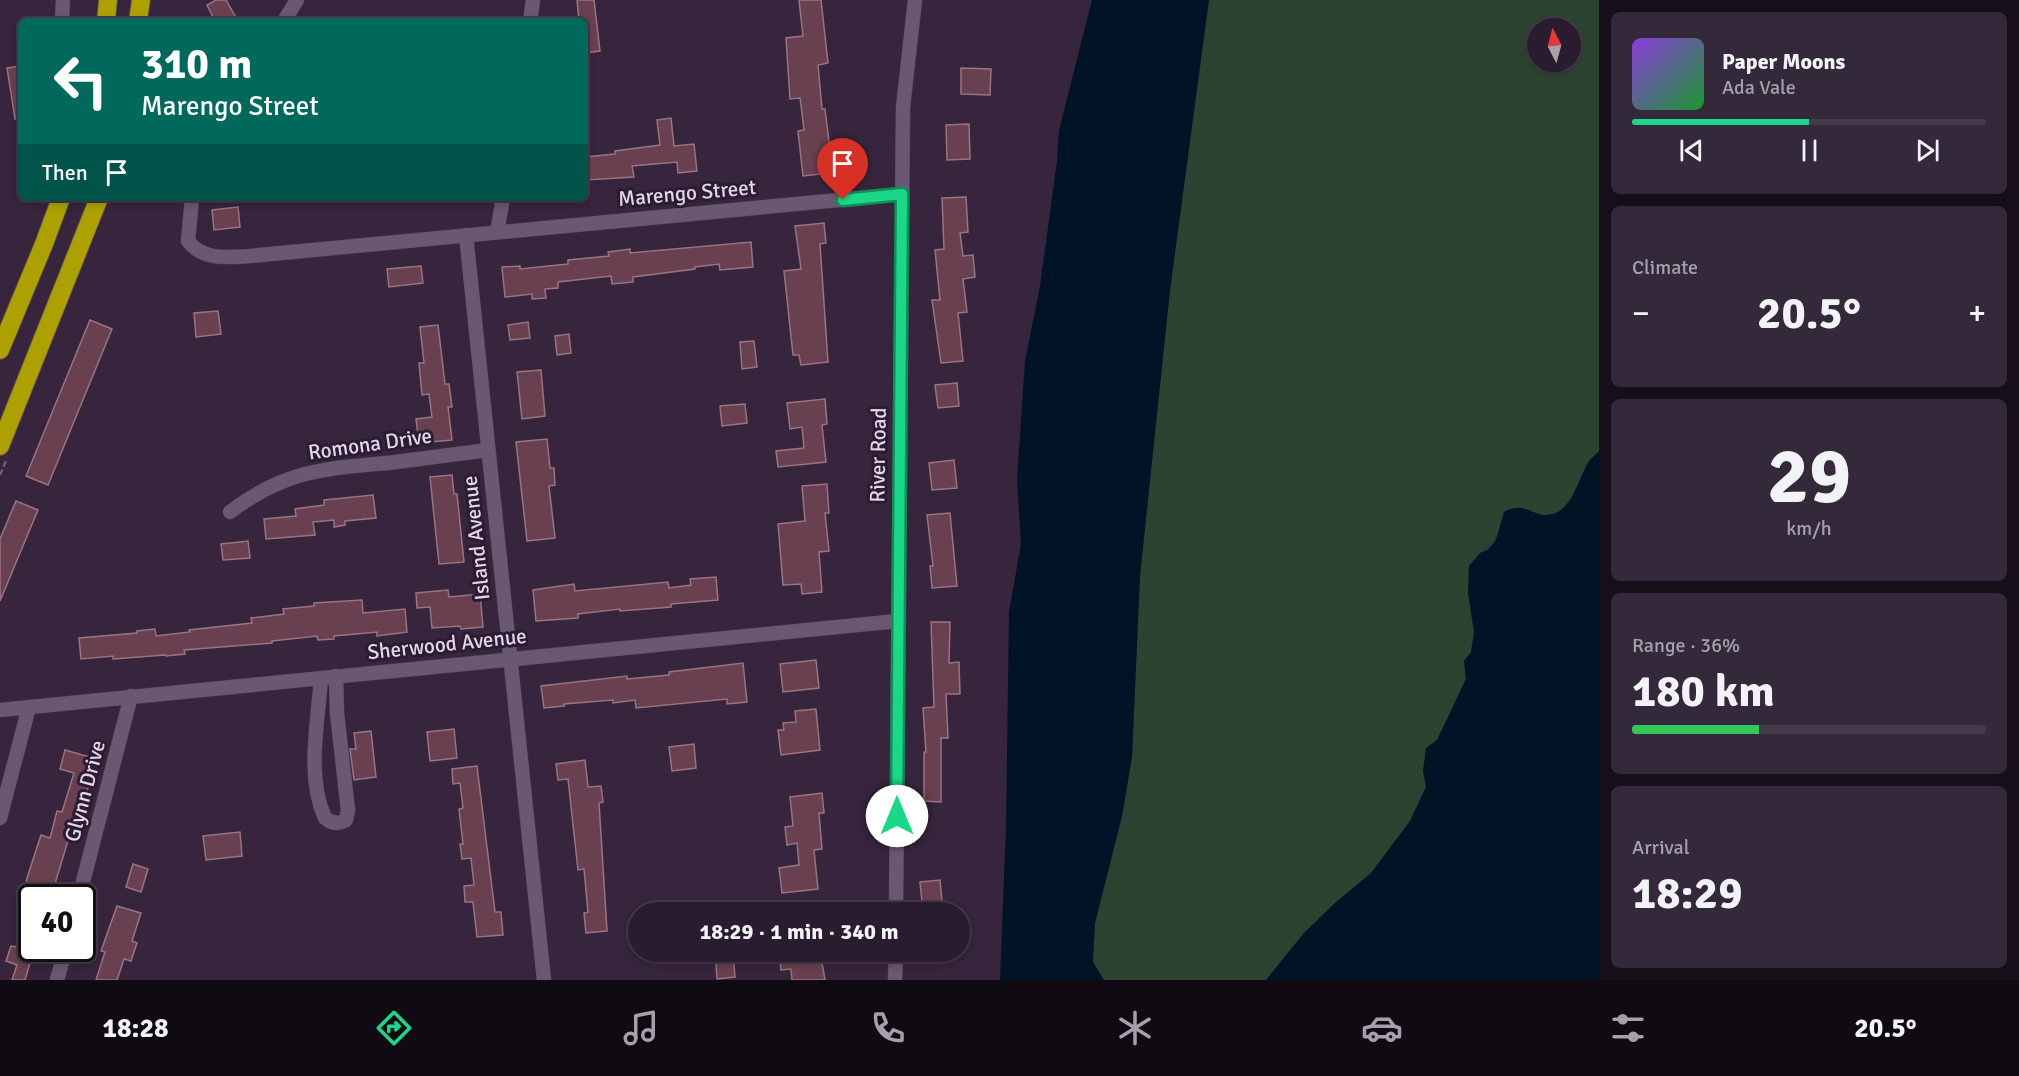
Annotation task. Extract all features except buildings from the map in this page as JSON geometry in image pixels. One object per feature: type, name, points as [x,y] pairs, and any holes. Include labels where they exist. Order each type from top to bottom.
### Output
[{"type":"highway","points":[[106,18],[108,0]]},
{"type":"highway","points":[[138,18],[141,0]]},
{"type":"highway","points":[[0,350],[45,244],[60,201]]},
{"type":"highway","points":[[0,446],[98,201]]},
{"type":"street","points":[[62,18],[63,0]]},
{"type":"street","points":[[286,18],[297,0]]},
{"type":"street","points":[[530,18],[533,0]]},
{"type":"street","name":"River Road","points":[[896,902],[903,107],[915,0]]},
{"type":"street","name":"Marengo Street","points":[[192,201],[188,241],[192,246],[206,255],[250,256],[902,194]]},
{"type":"street","points":[[497,232],[502,201]]},
{"type":"street","name":"Island Avenue","points":[[466,235],[544,980]]},
{"type":"street","name":"Romona Drive","points":[[230,512],[252,495],[284,480],[317,470],[488,450]]},
{"type":"street","name":"Sherwood Avenue","points":[[0,710],[898,621]]},
{"type":"street","points":[[329,677],[337,713],[348,810],[346,820],[342,823],[334,823],[325,818],[317,787],[315,749],[329,677]]},
{"type":"street","name":"Glynn Drive","points":[[82,884],[131,696]]},
{"type":"street","points":[[0,818],[29,707]]},
{"type":"street","points":[[57,980],[62,962]]},
{"type":"street","points":[[896,962],[896,980]]},
{"type":"green space","points":[[1209,0],[1599,0],[1599,451],[1589,461],[1571,499],[1560,511],[1546,515],[1518,508],[1504,512],[1494,541],[1491,546],[1480,553],[1468,593],[1474,632],[1471,652],[1464,661],[1466,679],[1423,771],[1426,787],[1410,821],[1371,873],[1304,933],[1266,980],[1104,980],[1093,962],[1095,923],[1122,816],[1132,757],[1140,576],[1170,290]]},
{"type":"water","points":[[1092,0],[1209,0],[1170,290],[1140,576],[1132,757],[1122,816],[1095,923],[1093,962],[1104,980],[1000,980],[1006,827],[1009,612],[1021,544],[1017,479],[1025,361],[1040,286],[1059,130]]},
{"type":"water","points":[[1599,451],[1599,980],[1266,980],[1304,933],[1371,873],[1410,821],[1426,787],[1423,771],[1426,748],[1437,740],[1466,679],[1464,661],[1471,652],[1474,632],[1468,593],[1469,566],[1496,540],[1504,512],[1518,508],[1546,515],[1560,511],[1571,499],[1589,461]]},
{"type":"route","points":[[843,200],[902,194],[897,816]]}]
